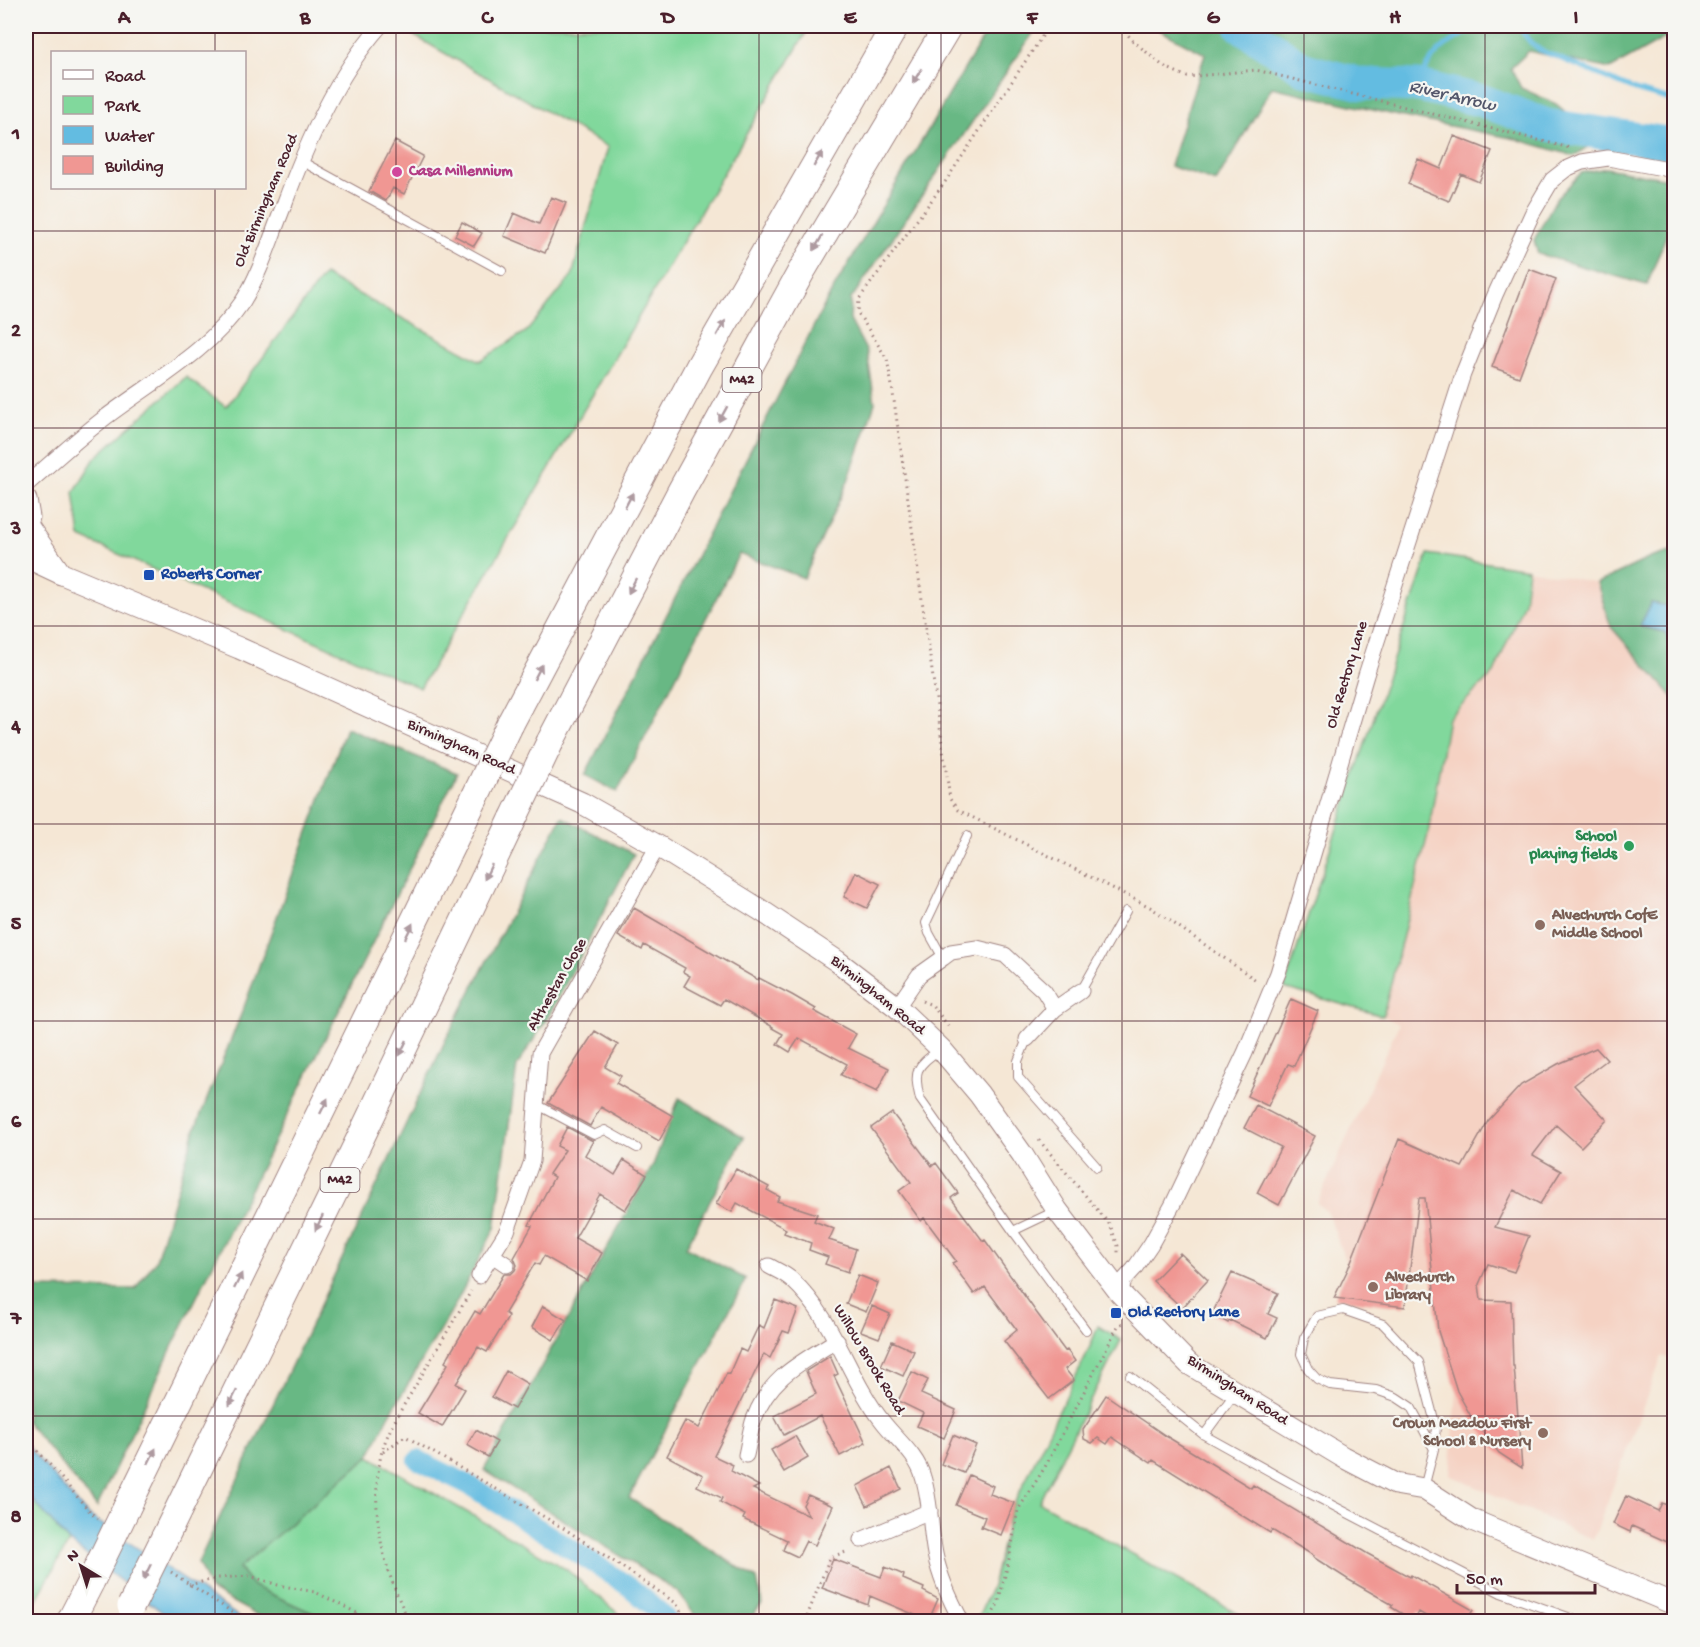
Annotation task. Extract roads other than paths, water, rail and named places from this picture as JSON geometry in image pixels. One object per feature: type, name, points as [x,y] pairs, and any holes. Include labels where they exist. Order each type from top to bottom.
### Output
[{"type":"highway","name":"M42","points":[[70,1622],[510,724],[699,367],[896,26]]},
{"type":"highway","name":"M42","points":[[127,1614],[364,1130],[550,742],[681,491],[801,272],[948,26]]},
{"type":"main road","points":[[26,500],[29,511],[26,527],[62,574]]},
{"type":"main road","name":"Birmingham Road","points":[[26,557],[249,653],[572,798],[658,846],[808,942],[897,1007],[941,1049],[979,1094],[1022,1154],[1057,1210],[1124,1284],[1138,1312],[1189,1364],[1343,1457],[1395,1484],[1424,1490],[1472,1520],[1674,1604]]},
{"type":"street","name":"Old Birmingham Road","points":[[26,485],[100,422],[208,342],[228,321],[244,298],[261,263],[302,161],[334,93],[358,54],[380,26]]},
{"type":"street","name":"Old Rectory Lane","points":[[1124,1284],[1151,1245],[1173,1204],[1245,1053],[1278,973],[1366,675],[1445,429],[1474,344],[1543,193],[1552,180],[1566,169],[1582,162],[1608,158],[1674,170]]},
{"type":"street","name":"Althestan Close","points":[[479,1276],[507,1231],[532,1161],[540,1053],[658,846]]},
{"type":"street","points":[[897,1007],[919,975],[951,952],[977,948],[1005,955],[1044,991],[1055,1009]]},
{"type":"street","points":[[1028,1039],[1055,1009],[1081,991]]},
{"type":"street","points":[[492,1255],[507,1265]]},
{"type":"street","name":"Willow Brook Road","points":[[769,1266],[791,1279],[814,1305],[837,1340],[864,1394],[883,1422],[908,1449],[920,1468],[930,1511],[935,1554],[944,1588],[962,1622]]},
{"type":"street","points":[[746,1455],[754,1420],[765,1396],[785,1372],[837,1340]]},
{"type":"street","points":[[861,1539],[930,1511]]},
{"type":"lane","points":[[302,161],[502,271]]},
{"type":"lane","points":[[943,958],[928,933],[926,922],[968,836]]},
{"type":"lane","points":[[1081,991],[1126,911]]},
{"type":"lane","points":[[1028,1039],[1018,1062],[1018,1077],[1097,1167]]},
{"type":"lane","points":[[941,1049],[920,1065],[915,1080],[920,1099],[1086,1330]]},
{"type":"lane","points":[[536,1104],[594,1135],[605,1130],[637,1148]]},
{"type":"lane","points":[[1013,1231],[1057,1210]]},
{"type":"lane","points":[[1424,1490],[1434,1449],[1436,1427],[1419,1362],[1383,1324],[1343,1310],[1317,1316],[1304,1338],[1301,1354],[1317,1379],[1330,1385],[1376,1390],[1396,1397],[1411,1407],[1434,1449]]},
{"type":"lane","points":[[1130,1376],[1204,1435],[1305,1491],[1501,1593],[1582,1622]]},
{"type":"lane","points":[[1204,1435],[1236,1393]]},
{"type":"water","points":[[1651,603],[1674,607],[1674,655],[1665,632],[1640,626]]},
{"type":"water","points":[[26,1445],[87,1514],[245,1621],[174,1621],[69,1542],[26,1492]]},
{"type":"waterway","name":"River Arrow","points":[[1241,26],[1304,69],[1361,84],[1419,86],[1483,101],[1547,125],[1674,144]]},
{"type":"waterway","points":[[1419,86],[1429,64],[1442,48],[1480,26]]},
{"type":"waterway","points":[[1518,26],[1530,42],[1540,50],[1635,90],[1674,101]]},
{"type":"waterway","points":[[418,1460],[469,1485],[595,1564],[631,1588],[662,1614],[668,1622]]},
{"type":"place","name":"Casa Millennium","points":[[397,172]]},
{"type":"place","name":"Roberts Corner","points":[[149,575]]},
{"type":"place","name":"School playing fields","points":[[1629,846]]},
{"type":"place","name":"Alvechurch CofE Middle School","points":[[1540,925]]},
{"type":"place","name":"Alvechurch Library","points":[[1373,1287]]},
{"type":"place","name":"Old Rectory Lane","points":[[1116,1313]]},
{"type":"place","name":"Crown Meadow First School & Nursery","points":[[1543,1433]]}]
